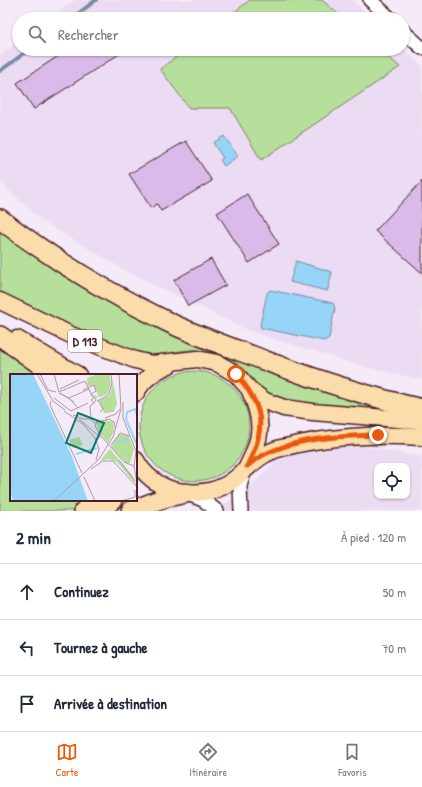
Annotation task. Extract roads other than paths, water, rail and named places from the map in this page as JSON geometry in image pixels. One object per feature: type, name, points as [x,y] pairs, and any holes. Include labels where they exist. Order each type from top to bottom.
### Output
[{"type":"highway","points":[[0,219],[28,240],[95,284],[168,322],[295,371],[355,391],[422,410]]},
{"type":"highway","points":[[0,336],[54,374]]},
{"type":"highway","points":[[131,511],[166,497],[186,493]]},
{"type":"highway","points":[[84,511],[94,501]]},
{"type":"highway","points":[[100,511],[111,501]]},
{"type":"main road","name":"D 113","points":[[0,302],[72,335],[135,360],[152,364],[176,362]]},
{"type":"main road","name":"D 113","points":[[0,329],[76,374]]},
{"type":"main road","points":[[137,391],[140,385],[156,370],[176,362],[197,359],[217,363],[236,374],[250,390],[265,401],[296,410],[422,421]]},
{"type":"main road","points":[[246,467],[257,448],[261,428],[258,408],[250,390]]},
{"type":"main road","points":[[137,461],[152,479],[168,488],[186,493],[204,492],[220,488],[235,479],[246,467],[264,454],[315,440],[346,436],[422,437]]},
{"type":"street","points":[[370,0],[383,12]]},
{"type":"street","points":[[410,37],[422,48]]},
{"type":"street","points":[[241,511],[240,486],[246,467]]},
{"type":"street","points":[[186,493],[207,502],[217,511]]},
{"type":"water","points":[[224,136],[238,156],[224,166],[220,160],[223,158],[213,143]]},
{"type":"water","points":[[296,261],[332,272],[327,291],[290,282]]},
{"type":"water","points":[[270,290],[333,303],[335,308],[329,338],[324,341],[261,328],[260,325],[267,293]]},
{"type":"waterway","points":[[80,12],[96,0]]},
{"type":"waterway","points":[[0,71],[20,56]]}]
